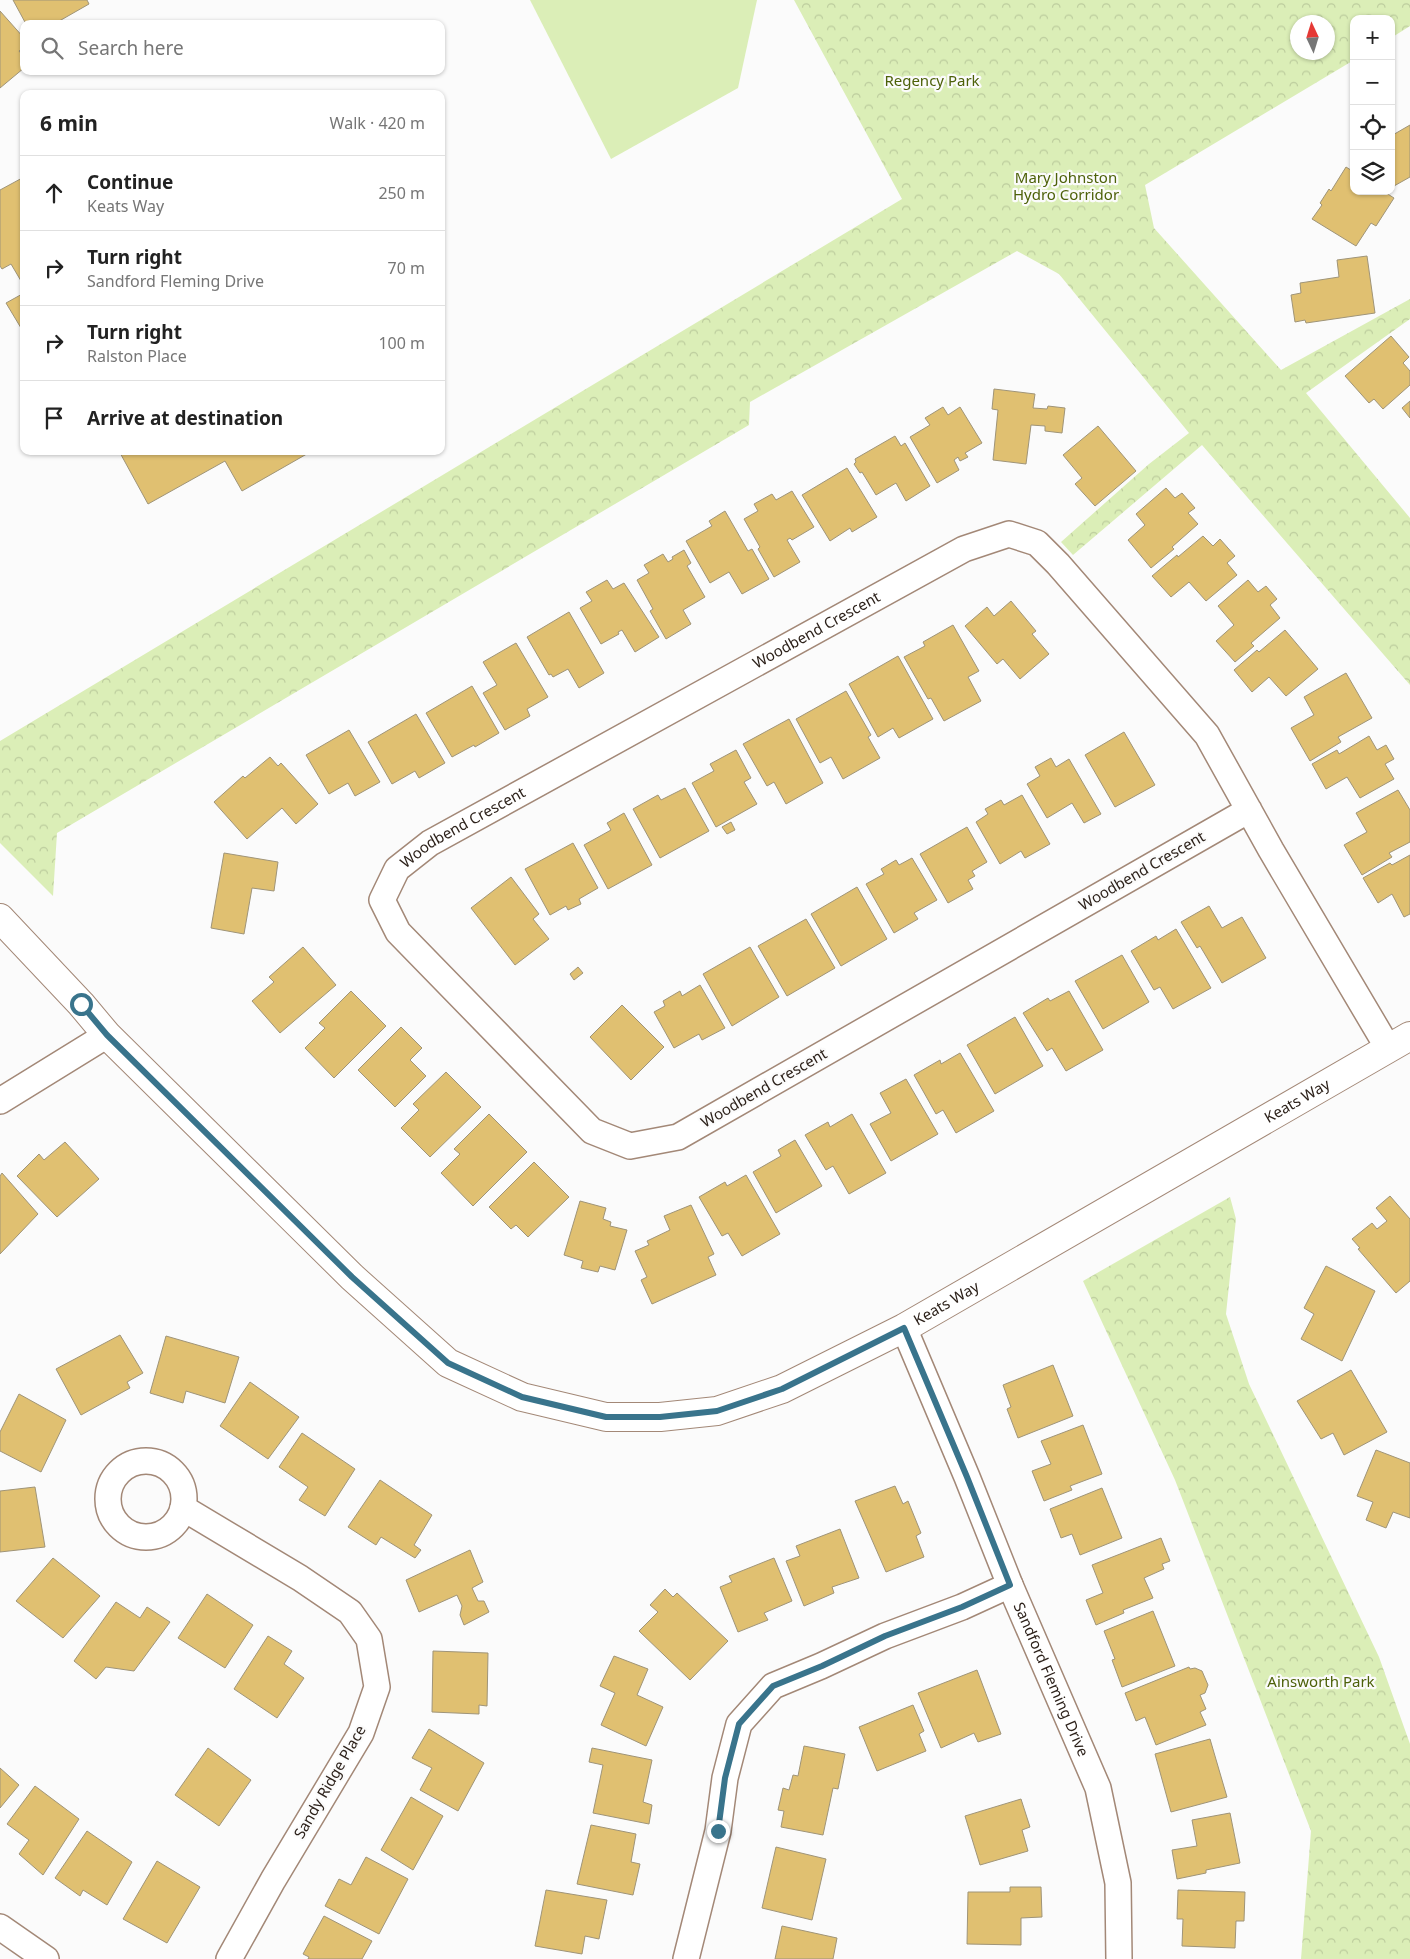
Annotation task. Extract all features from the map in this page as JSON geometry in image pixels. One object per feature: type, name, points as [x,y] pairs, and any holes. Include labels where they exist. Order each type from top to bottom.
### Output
[{"type":"street","name":"Woodbend Crescent","points":[[1249,810],[678,1137],[630,1146],[592,1131],[398,932],[382,900],[397,869],[430,843],[964,549],[1009,534],[1037,543],[1058,564],[1208,736],[1249,810],[1271,850],[1399,1042]]},
{"type":"street","name":"Keats Way","points":[[0,918],[81,1004],[107,1035],[352,1277],[448,1363],[522,1397],[606,1417],[660,1417],[717,1411],[782,1389],[904,1328],[1399,1042]]},
{"type":"street","points":[[0,1102],[107,1035]]},
{"type":"street","name":"Sandford Fleming Drive","points":[[904,1328],[1010,1585],[1098,1788],[1118,1883],[1119,1959]]},
{"type":"street","name":"Sandy Ridge Place","points":[[183,1508],[300,1578],[350,1612],[369,1639],[377,1687],[361,1733],[273,1880],[229,1959]]},
{"type":"street","points":[[686,1959],[718,1831],[725,1778],[739,1724],[773,1686],[822,1666],[885,1636],[962,1607],[1010,1585]]},
{"type":"street","points":[[0,1927],[46,1959]]},
{"type":"green space","points":[[530,0],[757,0],[738,88],[611,159]]},
{"type":"green space","name":"Mary Johnston Hydro Corridor","points":[[794,0],[1410,0],[1410,26],[1395,35],[1395,15],[1350,15],[1350,62],[1145,185],[1154,228],[1281,370],[1410,299],[1410,319],[1306,393],[1410,518],[1410,685],[1202,445],[1073,555],[1061,542],[1149,464],[1189,433],[1059,274],[1017,251],[750,402],[749,425],[57,833],[53,896],[0,843],[0,741],[902,199]]},
{"type":"green space","name":"Ainsworth Park","points":[[1230,1197],[1236,1219],[1226,1314],[1249,1384],[1379,1657],[1410,1744],[1410,1959],[1301,1959],[1311,1831],[1175,1480],[1083,1281]]},
{"type":"building","points":[[13,0],[87,0],[89,4],[61,20],[24,20]]},
{"type":"building","points":[[0,11],[20,34],[20,71],[0,88]]},
{"type":"building","points":[[1410,125],[1410,177],[1395,185],[1395,150],[1395,134]]},
{"type":"building","points":[[1346,167],[1350,170],[1350,195],[1389,195],[1394,198],[1376,226],[1371,223],[1356,246],[1312,219],[1322,205],[1320,203],[1329,189],[1331,191]]},
{"type":"building","points":[[20,179],[20,279],[11,264],[2,269],[0,266],[0,190]]},
{"type":"building","points":[[1367,256],[1375,313],[1306,323],[1305,320],[1295,322],[1291,295],[1301,293],[1300,283],[1339,277],[1337,260]]},
{"type":"building","points":[[20,295],[20,326],[6,303]]},
{"type":"building","points":[[1391,336],[1409,357],[1403,363],[1410,371],[1410,385],[1383,409],[1374,399],[1369,403],[1345,376]]},
{"type":"building","points":[[994,389],[1035,394],[1033,408],[1047,409],[1048,406],[1065,408],[1062,433],[1045,431],[1045,426],[1031,425],[1026,464],[993,460],[998,410],[992,409]]},
{"type":"building","points":[[1410,401],[1410,418],[1402,408]]},
{"type":"building","points":[[943,407],[948,415],[960,407],[982,443],[965,453],[968,457],[960,461],[958,457],[954,460],[959,470],[937,483],[910,437],[930,425],[925,418]]},
{"type":"building","points":[[1098,426],[1136,471],[1095,506],[1075,484],[1082,478],[1063,455]]},
{"type":"building","points":[[895,436],[901,446],[905,443],[930,486],[906,501],[896,483],[876,495],[862,472],[860,473],[854,464],[856,462],[855,459]]},
{"type":"building","points":[[121,455],[305,455],[242,491],[225,461],[148,504]]},
{"type":"building","points":[[847,468],[877,517],[852,532],[850,528],[830,541],[802,495]]},
{"type":"building","points":[[1166,488],[1175,498],[1182,493],[1195,508],[1188,513],[1198,524],[1172,547],[1174,549],[1151,568],[1128,540],[1145,525],[1136,514]]},
{"type":"building","points":[[792,491],[814,527],[792,540],[790,538],[787,540],[800,562],[774,577],[744,519],[758,511],[754,504],[772,494],[776,500]]},
{"type":"building","points":[[725,511],[748,551],[752,549],[769,579],[742,594],[729,572],[710,583],[686,541],[712,526],[709,521]]},
{"type":"building","points":[[1203,536],[1213,546],[1220,539],[1235,556],[1227,563],[1237,575],[1206,601],[1189,582],[1171,597],[1152,576]]},
{"type":"building","points":[[684,550],[691,563],[687,566],[705,597],[683,610],[691,624],[666,639],[650,611],[653,609],[637,580],[649,573],[644,565],[663,554],[668,562],[673,559],[672,557]]},
{"type":"building","points":[[607,580],[613,589],[624,583],[659,637],[635,652],[622,630],[618,632],[619,634],[601,644],[580,608],[592,601],[586,592]]},
{"type":"building","points":[[1248,580],[1258,592],[1266,586],[1277,599],[1270,605],[1280,618],[1251,643],[1254,646],[1235,662],[1216,641],[1234,625],[1218,606]]},
{"type":"building","points":[[1011,601],[1036,631],[1032,634],[1049,654],[1020,679],[1003,659],[997,664],[965,626],[987,607],[994,616]]},
{"type":"building","points":[[569,612],[604,673],[579,688],[568,669],[553,677],[551,674],[549,675],[527,637]]},
{"type":"building","points":[[953,625],[979,671],[968,677],[981,701],[944,721],[931,698],[928,699],[904,657],[925,646],[923,642]]},
{"type":"building","points":[[1285,630],[1318,669],[1286,696],[1269,677],[1252,692],[1234,670],[1257,650],[1259,652]]},
{"type":"building","points":[[516,643],[548,697],[527,709],[530,716],[505,730],[483,693],[497,685],[483,662]]},
{"type":"building","points":[[898,656],[933,719],[899,738],[893,728],[878,737],[849,684]]},
{"type":"building","points":[[1346,673],[1372,718],[1338,737],[1341,742],[1310,761],[1291,728],[1314,715],[1304,697]]},
{"type":"building","points":[[472,686],[499,733],[475,747],[474,745],[452,757],[426,713]]},
{"type":"building","points":[[846,691],[871,735],[868,737],[880,758],[843,779],[831,757],[820,763],[796,719]]},
{"type":"building","points":[[416,714],[445,763],[419,778],[415,771],[392,784],[368,742]]},
{"type":"building","points":[[789,719],[823,783],[786,804],[774,782],[767,786],[743,744]]},
{"type":"building","points":[[349,730],[380,782],[355,796],[348,783],[329,794],[306,755]]},
{"type":"building","points":[[1124,732],[1155,785],[1115,807],[1085,755]]},
{"type":"building","points":[[1369,736],[1377,750],[1386,745],[1394,759],[1385,764],[1394,779],[1360,798],[1347,777],[1326,789],[1312,764],[1337,750],[1339,754]]},
{"type":"building","points":[[736,750],[751,778],[744,782],[757,804],[716,827],[692,783],[714,771],[710,764]]},
{"type":"building","points":[[270,757],[278,766],[281,763],[318,804],[296,824],[282,808],[247,839],[214,802],[243,776],[245,778]]},
{"type":"building","points":[[1051,758],[1056,767],[1069,759],[1101,814],[1084,823],[1072,803],[1047,818],[1027,784],[1040,776],[1035,767]]},
{"type":"building","points":[[685,788],[709,831],[660,858],[633,809],[658,795],[661,800]]},
{"type":"building","points":[[1398,790],[1410,810],[1410,842],[1389,853],[1392,857],[1362,875],[1344,845],[1367,832],[1356,813]]},
{"type":"building","points":[[1022,795],[1050,844],[1025,858],[1021,851],[1000,864],[976,822],[988,814],[985,809],[1001,800],[1004,805]]},
{"type":"building","points":[[624,813],[652,865],[608,889],[584,845],[611,830],[607,823]]},
{"type":"building","points":[[731,822],[735,830],[727,834],[722,827]]},
{"type":"building","points":[[967,827],[987,862],[972,871],[975,876],[968,880],[973,889],[948,903],[920,854]]},
{"type":"building","points":[[573,843],[598,888],[579,899],[581,904],[568,910],[566,906],[550,915],[525,869]]},
{"type":"building","points":[[224,853],[278,862],[274,891],[252,888],[244,934],[211,928]]},
{"type":"building","points":[[1410,855],[1410,914],[1404,917],[1392,894],[1378,903],[1363,878],[1390,863],[1392,865]]},
{"type":"building","points":[[912,858],[937,900],[914,913],[918,919],[894,933],[866,884],[884,874],[881,869],[896,860],[899,865]]},
{"type":"building","points":[[511,877],[539,914],[533,919],[549,939],[515,965],[471,908]]},
{"type":"building","points":[[857,887],[887,939],[841,966],[811,914]]},
{"type":"building","points":[[1209,906],[1222,928],[1242,917],[1266,958],[1222,983],[1200,946],[1197,948],[1181,922]]},
{"type":"building","points":[[806,919],[835,968],[787,996],[758,946]]},
{"type":"building","points":[[1176,929],[1211,988],[1173,1009],[1160,987],[1154,990],[1131,951],[1156,936],[1158,940]]},
{"type":"building","points":[[303,947],[336,985],[280,1033],[252,1001],[274,982],[269,977]]},
{"type":"building","points":[[750,947],[779,997],[732,1026],[703,974]]},
{"type":"building","points":[[1122,955],[1149,1002],[1103,1029],[1075,981]]},
{"type":"building","points":[[578,967],[583,973],[574,980],[570,974]]},
{"type":"building","points":[[700,985],[725,1028],[702,1040],[699,1034],[674,1048],[654,1012],[665,1006],[663,1001],[680,991],[682,996]]},
{"type":"building","points":[[351,991],[386,1026],[334,1078],[305,1048],[325,1028],[319,1023]]},
{"type":"building","points":[[1069,991],[1103,1050],[1066,1071],[1052,1048],[1047,1051],[1023,1013],[1048,998],[1050,1001]]},
{"type":"building","points":[[622,1005],[664,1047],[631,1080],[590,1037]]},
{"type":"building","points":[[1015,1017],[1043,1066],[995,1094],[967,1045]]},
{"type":"building","points":[[401,1027],[422,1048],[410,1060],[426,1076],[395,1107],[358,1070]]},
{"type":"building","points":[[960,1053],[994,1111],[956,1133],[943,1110],[936,1114],[914,1075],[940,1060],[941,1064]]},
{"type":"building","points":[[446,1072],[481,1107],[430,1157],[401,1128],[419,1110],[413,1104]]},
{"type":"building","points":[[906,1079],[938,1134],[891,1161],[870,1124],[891,1113],[880,1093]]},
{"type":"building","points":[[489,1114],[527,1152],[473,1206],[441,1173],[460,1154],[454,1149]]},
{"type":"building","points":[[852,1114],[886,1173],[849,1194],[833,1166],[826,1170],[805,1135],[828,1122],[830,1127]]},
{"type":"building","points":[[795,1140],[822,1186],[776,1213],[753,1172],[781,1156],[778,1150]]},
{"type":"building","points":[[65,1142],[99,1179],[57,1217],[17,1176],[39,1154],[44,1160]]},
{"type":"building","points":[[534,1162],[569,1197],[528,1237],[516,1225],[511,1229],[489,1207]]},
{"type":"building","points":[[2,1173],[38,1214],[0,1254],[0,1176]]},
{"type":"building","points":[[746,1175],[780,1234],[742,1256],[728,1233],[722,1236],[699,1197],[725,1182],[727,1186]]},
{"type":"building","points":[[1390,1196],[1410,1219],[1410,1281],[1396,1293],[1358,1249],[1360,1248],[1352,1239],[1372,1223],[1377,1229],[1387,1221],[1376,1208]]},
{"type":"building","points":[[580,1201],[606,1208],[603,1219],[611,1222],[610,1226],[627,1230],[615,1270],[600,1266],[598,1272],[581,1268],[583,1261],[564,1255]]},
{"type":"building","points":[[691,1205],[714,1254],[708,1257],[716,1275],[652,1304],[641,1280],[647,1277],[635,1251],[649,1245],[647,1241],[670,1230],[664,1216]]},
{"type":"building","points":[[1326,1266],[1375,1291],[1342,1361],[1301,1339],[1314,1314],[1304,1308]]},
{"type":"building","points":[[120,1335],[143,1373],[127,1382],[130,1388],[81,1415],[56,1369]]},
{"type":"building","points":[[166,1336],[239,1357],[225,1403],[186,1391],[183,1403],[150,1393]]},
{"type":"building","points":[[1053,1365],[1073,1416],[1018,1438],[1007,1409],[1011,1407],[1003,1385]]},
{"type":"building","points":[[1351,1370],[1387,1432],[1344,1455],[1333,1433],[1321,1439],[1297,1401]]},
{"type":"building","points":[[250,1382],[299,1417],[268,1459],[220,1426]]},
{"type":"building","points":[[19,1394],[66,1420],[41,1472],[0,1451],[0,1432]]},
{"type":"building","points":[[1083,1425],[1102,1474],[1070,1486],[1072,1490],[1044,1501],[1032,1471],[1051,1464],[1041,1441]]},
{"type":"building","points":[[302,1433],[355,1469],[325,1516],[299,1500],[308,1487],[279,1467]]},
{"type":"building","points":[[1376,1450],[1410,1463],[1410,1518],[1393,1512],[1386,1528],[1366,1520],[1373,1502],[1357,1496]]},
{"type":"building","points":[[380,1480],[432,1515],[414,1545],[421,1550],[415,1558],[381,1537],[376,1545],[348,1527]]},
{"type":"building","points":[[895,1486],[903,1504],[908,1501],[921,1533],[916,1536],[924,1557],[886,1572],[855,1501]]},
{"type":"building","points":[[35,1487],[45,1547],[0,1552],[0,1491]]},
{"type":"building","points":[[1102,1488],[1122,1538],[1080,1555],[1072,1534],[1061,1538],[1050,1509]]},
{"type":"building","points":[[840,1529],[859,1578],[832,1587],[834,1593],[804,1606],[786,1561],[800,1556],[796,1546]]},
{"type":"building","points":[[1161,1538],[1170,1561],[1162,1564],[1164,1569],[1144,1578],[1153,1598],[1123,1610],[1124,1613],[1096,1625],[1086,1600],[1103,1593],[1092,1565]]},
{"type":"building","points":[[470,1550],[483,1582],[472,1588],[478,1601],[484,1601],[489,1612],[464,1625],[460,1615],[462,1606],[457,1595],[419,1612],[406,1580]]},
{"type":"building","points":[[53,1558],[100,1596],[63,1638],[16,1601]]},
{"type":"building","points":[[774,1558],[792,1601],[764,1613],[768,1620],[738,1632],[720,1587],[732,1582],[729,1576]]},
{"type":"building","points":[[665,1589],[673,1597],[677,1593],[728,1641],[690,1680],[639,1631],[658,1612],[650,1605]]},
{"type":"building","points":[[207,1594],[253,1625],[225,1668],[178,1638]]},
{"type":"building","points":[[116,1602],[140,1618],[147,1607],[170,1622],[134,1671],[106,1667],[96,1679],[74,1661]]},
{"type":"building","points":[[1153,1611],[1175,1666],[1122,1687],[1112,1660],[1115,1659],[1104,1631]]},
{"type":"building","points":[[268,1636],[292,1651],[284,1664],[304,1678],[277,1718],[234,1689]]},
{"type":"building","points":[[433,1651],[488,1653],[487,1706],[479,1705],[479,1714],[432,1712]]},
{"type":"building","points":[[614,1656],[648,1669],[637,1695],[663,1707],[646,1746],[601,1725],[615,1693],[600,1686]]},
{"type":"building","points":[[1189,1667],[1190,1669],[1195,1668],[1202,1671],[1208,1685],[1205,1693],[1200,1695],[1206,1709],[1200,1712],[1206,1725],[1156,1745],[1145,1717],[1136,1721],[1125,1693]]},
{"type":"building","points":[[977,1670],[1001,1734],[978,1742],[974,1733],[941,1748],[918,1693]]},
{"type":"building","points":[[913,1705],[924,1731],[919,1734],[926,1751],[877,1771],[859,1727]]},
{"type":"building","points":[[429,1729],[484,1763],[458,1811],[420,1790],[432,1768],[412,1758]]},
{"type":"building","points":[[1210,1739],[1227,1797],[1171,1812],[1155,1754]]},
{"type":"building","points":[[804,1746],[845,1754],[838,1789],[833,1788],[823,1835],[781,1827],[784,1811],[778,1810],[783,1788],[789,1790],[793,1775],[798,1776]]},
{"type":"building","points":[[208,1748],[251,1780],[219,1826],[175,1795]]},
{"type":"building","points":[[592,1748],[652,1760],[643,1802],[652,1805],[649,1824],[593,1813],[603,1765],[589,1762]]},
{"type":"building","points":[[0,1768],[19,1785],[0,1808]]},
{"type":"building","points":[[35,1786],[79,1819],[43,1875],[19,1854],[29,1840],[7,1824]]},
{"type":"building","points":[[411,1797],[443,1816],[413,1870],[381,1850]]},
{"type":"building","points":[[1021,1799],[1030,1827],[1022,1830],[1028,1851],[980,1865],[965,1816]]},
{"type":"building","points":[[1230,1813],[1240,1863],[1206,1870],[1206,1873],[1177,1879],[1172,1850],[1197,1846],[1192,1820]]},
{"type":"building","points":[[591,1825],[636,1834],[631,1862],[640,1864],[633,1895],[577,1884]]},
{"type":"building","points":[[87,1831],[132,1862],[107,1905],[83,1890],[80,1896],[55,1878]]},
{"type":"building","points":[[776,1847],[826,1859],[812,1920],[762,1908]]},
{"type":"building","points":[[366,1857],[408,1879],[379,1934],[325,1906],[339,1879],[351,1885]]},
{"type":"building","points":[[157,1861],[200,1887],[167,1943],[123,1919]]},
{"type":"building","points":[[1010,1887],[1041,1887],[1042,1917],[1021,1918],[1021,1945],[967,1944],[968,1892],[1010,1892]]},
{"type":"building","points":[[546,1890],[607,1900],[599,1939],[585,1936],[582,1954],[535,1946]]},
{"type":"building","points":[[1178,1890],[1245,1892],[1244,1921],[1236,1921],[1235,1948],[1182,1946],[1183,1919],[1177,1919]]},
{"type":"building","points":[[324,1916],[372,1941],[362,1959],[308,1959],[309,1957],[303,1954]]},
{"type":"building","points":[[782,1926],[837,1938],[833,1959],[775,1959]]},
{"type":"route","points":[[81,1004],[107,1035],[352,1277],[448,1363],[522,1397],[606,1417],[660,1417],[717,1411],[782,1389],[904,1328],[1010,1585],[962,1607],[885,1636],[822,1666],[773,1686],[739,1724],[725,1778],[718,1831]]},
{"type":"park label","name":"Regency Park","points":[[932,81]]}]
